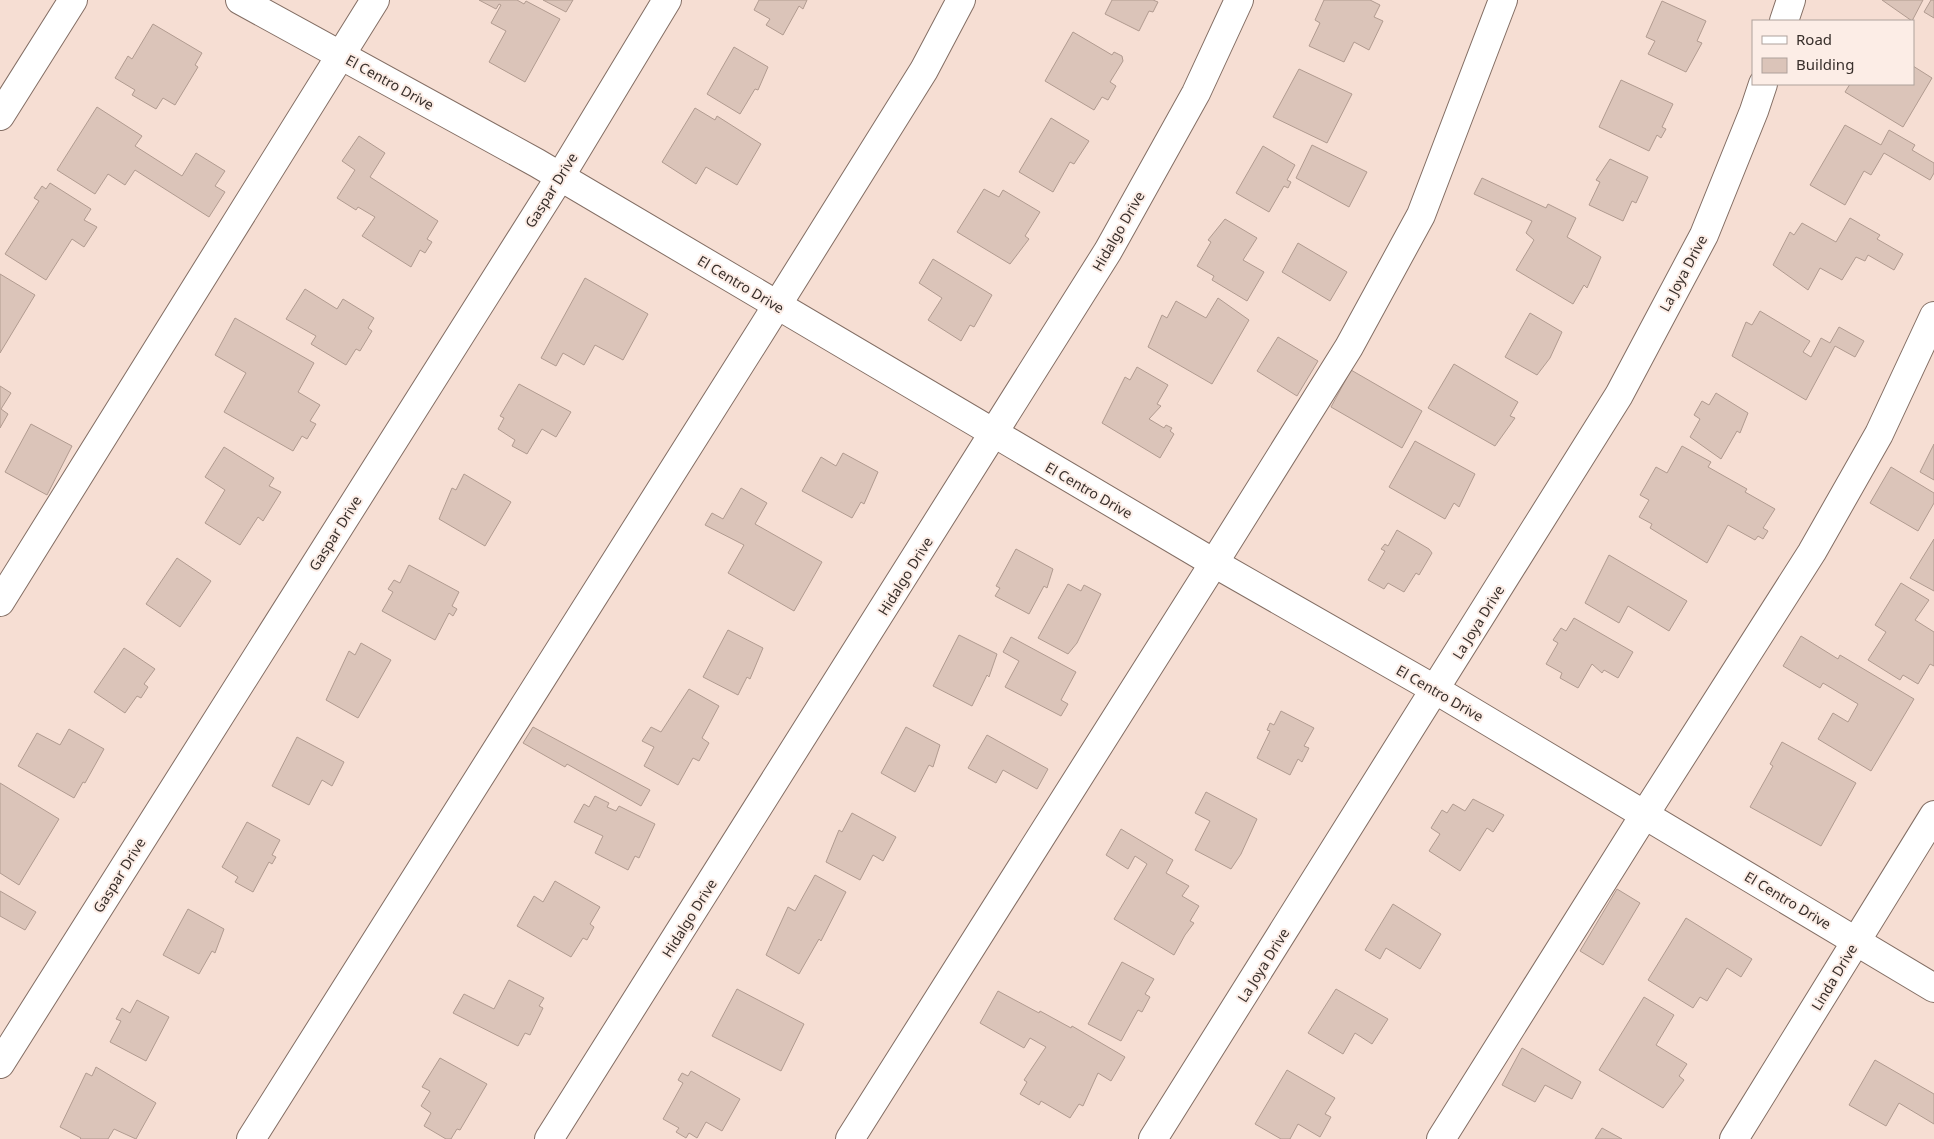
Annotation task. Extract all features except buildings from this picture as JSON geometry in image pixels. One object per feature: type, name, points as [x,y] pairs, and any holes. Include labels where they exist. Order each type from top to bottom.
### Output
[{"type":"street","points":[[0,116],[73,0]]},
{"type":"street","name":"El Centro Drive","points":[[240,0],[560,177],[1214,563],[1436,690],[1934,988]]},
{"type":"street","points":[[0,602],[375,0]]},
{"type":"street","name":"Gaspar Drive","points":[[0,1064],[560,177],[667,0]]},
{"type":"street","points":[[250,1139],[924,70],[961,0]]},
{"type":"street","name":"Hidalgo Drive","points":[[550,1139],[995,434],[1108,251],[1196,93],[1239,0]]},
{"type":"street","points":[[850,1139],[1349,347],[1421,216],[1503,0]]},
{"type":"street","points":[[1784,20],[1791,0]]},
{"type":"street","name":"La Joya Drive","points":[[1153,1139],[1436,690],[1619,395],[1704,234],[1763,85]]},
{"type":"street","points":[[1441,1139],[1812,552],[1879,434],[1934,316]]},
{"type":"street","name":"Linda Drive","points":[[1734,1139],[1934,816]]}]
